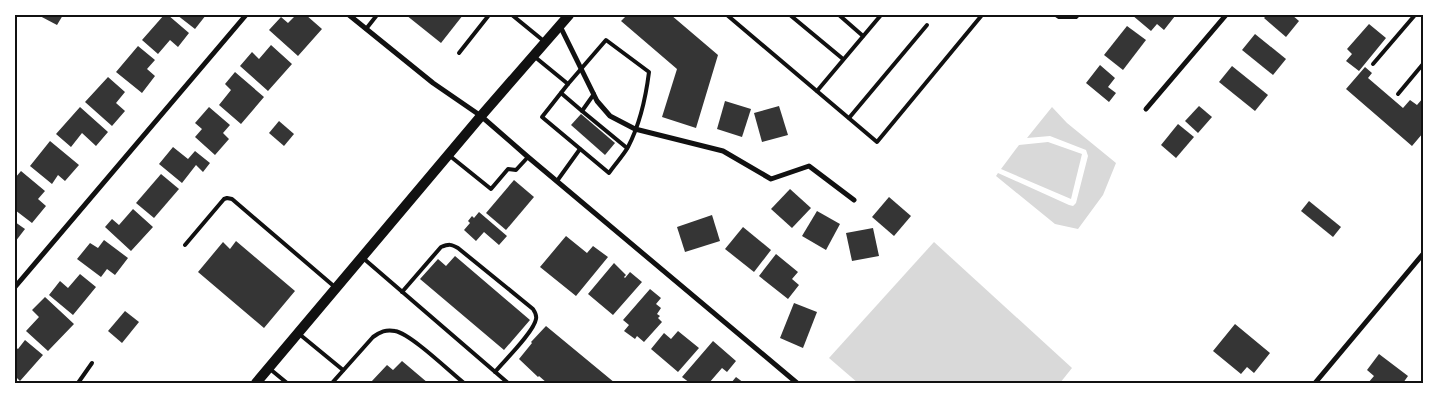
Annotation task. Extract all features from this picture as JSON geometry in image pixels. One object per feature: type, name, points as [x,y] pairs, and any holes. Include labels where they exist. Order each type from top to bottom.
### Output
[{"type":"main road","points":[[256,383],[481,116],[569,15]]},
{"type":"street","points":[[15,287],[246,15]]},
{"type":"street","points":[[349,15],[433,83],[481,116],[797,383]]},
{"type":"street","points":[[1146,109],[1226,15]]},
{"type":"street","points":[[560,26],[597,101],[610,116],[635,129],[723,151],[771,179],[809,166],[854,200]]},
{"type":"street","points":[[1315,383],[1423,254]]},
{"type":"lane","points":[[366,29],[377,15]]},
{"type":"lane","points":[[459,52],[489,15]]},
{"type":"lane","points":[[512,15],[546,42]]},
{"type":"lane","points":[[727,15],[877,142],[982,15]]},
{"type":"lane","points":[[790,15],[843,59]]},
{"type":"lane","points":[[839,15],[863,36]]},
{"type":"lane","points":[[817,91],[881,15]]},
{"type":"lane","points":[[1058,16],[1076,17],[1078,15]]},
{"type":"lane","points":[[1373,64],[1415,15]]},
{"type":"lane","points":[[849,118],[927,26]]},
{"type":"lane","points":[[606,40],[649,72],[647,89],[635,129],[627,148],[609,173],[542,118],[568,84],[606,40]]},
{"type":"lane","points":[[534,56],[568,84]]},
{"type":"lane","points":[[1398,94],[1423,64]]},
{"type":"lane","points":[[561,93],[627,148]]},
{"type":"lane","points":[[582,111],[594,94]]},
{"type":"lane","points":[[557,181],[580,148]]},
{"type":"lane","points":[[449,154],[491,190],[508,169],[516,170],[528,156]]},
{"type":"lane","points":[[185,245],[224,199],[232,199],[336,288]]},
{"type":"lane","points":[[402,292],[441,247],[452,244],[533,309],[536,314],[536,320],[531,329],[495,372]]},
{"type":"lane","points":[[362,257],[508,383]]},
{"type":"lane","points":[[332,383],[373,336],[389,330],[396,331],[411,340],[464,383]]},
{"type":"lane","points":[[298,333],[343,370]]},
{"type":"lane","points":[[78,383],[92,363]]},
{"type":"lane","points":[[269,367],[287,383]]},
{"type":"shaded area","points":[[1052,107],[1067,123],[1116,163],[1103,195],[1078,229],[1055,224],[996,176],[998,173],[1069,205],[1073,206],[1076,203],[1088,156],[1086,150],[1050,136],[1027,138]]},
{"type":"shaded area","points":[[1048,142],[1082,154],[1071,199],[1001,169],[1019,145]]},
{"type":"shaded area","points":[[934,242],[1072,368],[1060,383],[858,383],[829,358]]},
{"type":"building","points":[[38,15],[63,15],[57,25]]},
{"type":"building","points":[[164,15],[168,15],[189,33],[178,47],[170,40],[158,54],[142,40]]},
{"type":"building","points":[[177,15],[206,15],[195,29]]},
{"type":"building","points":[[296,15],[306,15],[322,29],[298,56],[269,30],[281,17],[288,23]]},
{"type":"building","points":[[406,15],[463,15],[441,43]]},
{"type":"building","points":[[627,15],[671,15],[718,55],[696,128],[662,117],[677,69],[621,21]]},
{"type":"building","points":[[1132,15],[1175,16],[1164,30],[1157,24],[1151,31]]},
{"type":"building","points":[[1267,15],[1292,15],[1299,21],[1286,37],[1264,18]]},
{"type":"building","points":[[1369,24],[1386,38],[1359,71],[1346,61],[1352,54],[1347,49]]},
{"type":"building","points":[[1127,26],[1146,40],[1123,70],[1104,55]]},
{"type":"building","points":[[1255,34],[1286,59],[1273,75],[1242,50]]},
{"type":"building","points":[[271,45],[292,64],[268,91],[240,66],[252,52],[259,59]]},
{"type":"building","points":[[138,46],[155,60],[147,69],[155,76],[142,93],[116,72]]},
{"type":"building","points":[[1100,65],[1115,78],[1108,87],[1116,93],[1109,102],[1086,83]]},
{"type":"building","points":[[1232,66],[1268,95],[1255,111],[1219,82]]},
{"type":"building","points":[[1365,67],[1372,73],[1368,78],[1403,108],[1410,100],[1417,105],[1423,98],[1423,133],[1412,146],[1346,89]]},
{"type":"building","points":[[235,72],[264,97],[241,124],[219,105],[231,90],[225,84]]},
{"type":"building","points":[[108,77],[125,92],[116,103],[125,111],[112,126],[85,102]]},
{"type":"building","points":[[725,101],[751,109],[742,137],[717,129]]},
{"type":"building","points":[[779,106],[788,135],[762,142],[754,113]]},
{"type":"building","points":[[1199,106],[1212,117],[1198,133],[1185,121]]},
{"type":"building","points":[[80,107],[108,132],[96,146],[82,133],[71,147],[56,134]]},
{"type":"building","points":[[209,107],[230,125],[223,133],[229,139],[215,155],[195,137],[202,129],[195,123]]},
{"type":"building","points":[[581,114],[615,143],[605,155],[571,125]]},
{"type":"building","points":[[279,121],[294,134],[284,146],[269,133]]},
{"type":"building","points":[[1178,124],[1194,137],[1176,158],[1161,145]]},
{"type":"building","points":[[50,141],[79,165],[65,181],[58,175],[52,184],[30,166]]},
{"type":"building","points":[[173,147],[188,159],[195,151],[210,163],[203,172],[196,165],[182,183],[159,164]]},
{"type":"building","points":[[21,171],[45,191],[38,199],[46,206],[32,223],[15,210],[15,178]]},
{"type":"building","points":[[161,174],[179,189],[154,218],[136,203]]},
{"type":"building","points":[[514,180],[534,197],[506,230],[486,213]]},
{"type":"building","points":[[790,189],[811,208],[792,228],[771,209]]},
{"type":"building","points":[[889,197],[911,216],[894,236],[872,217]]},
{"type":"building","points":[[1309,201],[1341,227],[1333,237],[1301,211]]},
{"type":"building","points":[[133,209],[153,227],[131,251],[105,227],[112,219],[119,225]]},
{"type":"building","points":[[817,211],[840,224],[826,250],[802,236]]},
{"type":"building","points":[[479,212],[507,236],[499,245],[484,232],[476,241],[464,230],[470,223],[468,221],[472,216],[474,218]]},
{"type":"building","points":[[712,215],[720,241],[685,252],[677,227]]},
{"type":"building","points":[[15,222],[25,229],[15,242]]},
{"type":"building","points":[[743,227],[771,250],[754,272],[725,249]]},
{"type":"building","points":[[873,228],[879,256],[852,261],[846,233]]},
{"type":"building","points":[[566,236],[587,253],[593,246],[608,257],[576,296],[540,267]]},
{"type":"building","points":[[104,240],[128,258],[115,275],[107,269],[101,277],[77,259],[90,243],[98,248]]},
{"type":"building","points":[[236,241],[295,291],[264,328],[198,272],[223,242],[230,249]]},
{"type":"building","points":[[776,254],[798,272],[792,279],[799,285],[788,299],[759,276]]},
{"type":"building","points":[[455,256],[530,320],[504,350],[420,279],[438,259],[446,266]]},
{"type":"building","points":[[614,263],[626,275],[625,278],[630,272],[642,282],[613,315],[588,294]]},
{"type":"building","points":[[80,274],[96,287],[73,315],[49,295],[60,281],[68,288]]},
{"type":"building","points":[[650,289],[661,298],[656,304],[661,308],[657,314],[662,322],[644,342],[637,336],[635,339],[624,331],[629,325],[623,320]]},
{"type":"building","points":[[45,297],[74,324],[48,351],[26,331],[39,317],[32,310]]},
{"type":"building","points":[[794,303],[817,312],[803,348],[780,338]]},
{"type":"building","points":[[125,311],[139,322],[122,343],[108,331]]},
{"type":"building","points":[[1235,324],[1270,353],[1254,373],[1247,367],[1241,374],[1213,351]]},
{"type":"building","points":[[546,326],[615,383],[547,383],[538,377],[519,359]]},
{"type":"building","points":[[678,331],[699,348],[678,372],[651,349],[664,333],[671,339]]},
{"type":"building","points":[[25,340],[43,355],[20,381],[15,376],[15,347],[18,349]]},
{"type":"building","points":[[713,341],[736,361],[727,372],[722,368],[709,383],[690,383],[682,377]]},
{"type":"building","points":[[1379,354],[1408,376],[1403,383],[1368,383],[1374,376],[1367,370]]},
{"type":"building","points":[[402,361],[428,383],[371,382],[387,365],[393,370]]},
{"type":"building","points":[[736,377],[744,383],[731,383]]}]
